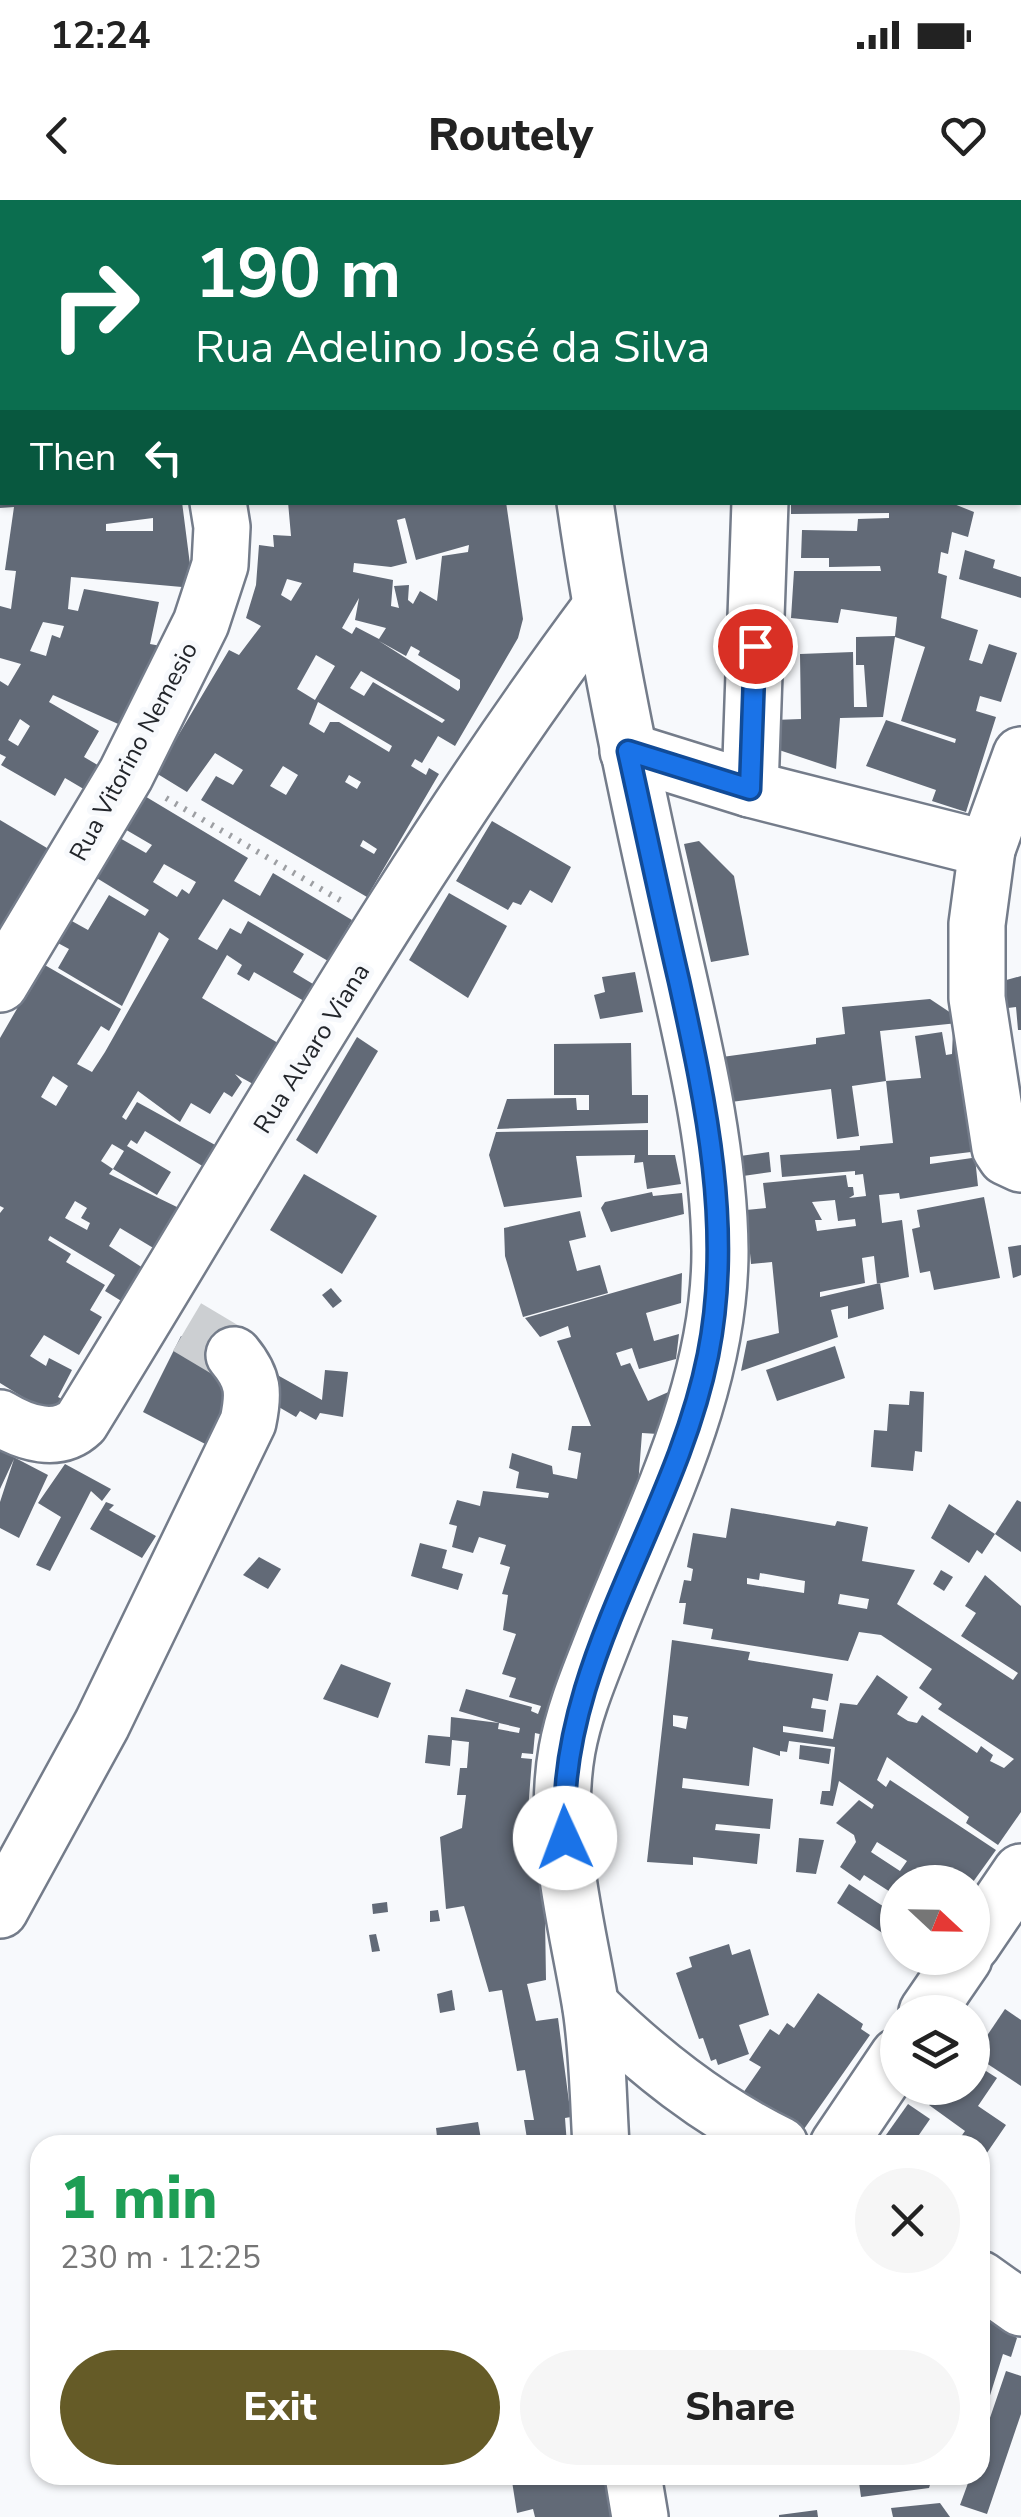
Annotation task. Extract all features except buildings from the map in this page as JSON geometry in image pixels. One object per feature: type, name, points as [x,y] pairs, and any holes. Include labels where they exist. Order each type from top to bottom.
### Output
[{"type":"street","name":"Rua Vitorino Nemesio","points":[[0,984],[126,774],[214,591],[222,527],[218,505]]},
{"type":"street","points":[[585,505],[600,608],[628,751],[711,1128],[720,1254],[709,1352],[684,1448],[618,1601],[580,1700],[567,1749],[562,1795],[569,1896],[591,2006],[600,2135]]},
{"type":"street","points":[[750,789],[760,505]]},
{"type":"street","name":"Rua Alvaro Viana","points":[[0,1418],[48,1436],[72,1431],[168,1318],[386,926],[535,693],[600,608]]},
{"type":"street","points":[[628,751],[750,789],[987,849]]},
{"type":"street","points":[[1021,755],[987,849],[978,924],[977,998],[1000,1148],[1006,1157],[1021,1164]]},
{"type":"street","points":[[0,1910],[102,1724],[248,1422],[254,1392],[250,1376],[234,1356]]},
{"type":"street","points":[[990,1918],[1021,1872]]},
{"type":"street","points":[[591,2006],[648,2061],[701,2101],[762,2135]]},
{"type":"street","points":[[845,2135],[880,2083]]},
{"type":"street","points":[[990,2286],[1021,2308]]},
{"type":"street","points":[[635,2485],[640,2517]]},
{"type":"path","points":[[126,774],[386,926]]},
{"type":"tunnel","points":[[187,1327],[234,1355]]},
{"type":"route","points":[[565,1838],[562,1795],[567,1749],[580,1700],[684,1448],[709,1352],[720,1254],[711,1128],[628,751],[750,789],[755,646]]}]
